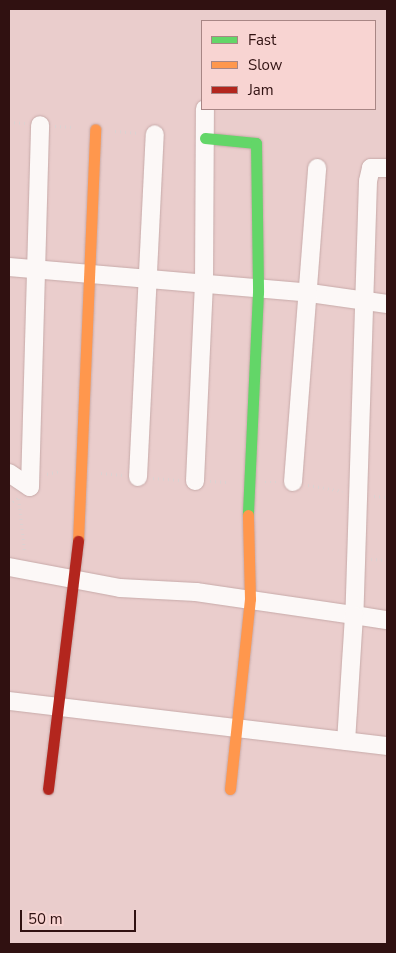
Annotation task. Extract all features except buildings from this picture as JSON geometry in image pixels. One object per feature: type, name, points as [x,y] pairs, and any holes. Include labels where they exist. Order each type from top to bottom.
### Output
[{"type":"street","points":[[195,481],[204,286],[206,110]]},
{"type":"street","points":[[9,473],[30,486],[40,125]]},
{"type":"street","points":[[48,789],[62,708],[76,579],[95,129]]},
{"type":"street","points":[[138,477],[145,281],[155,134]]},
{"type":"street","points":[[205,138],[256,143],[258,292],[248,482],[250,600],[230,789]]},
{"type":"street","points":[[293,482],[310,293],[317,168]]},
{"type":"street","points":[[346,741],[354,615],[369,170],[387,168]]},
{"type":"street","points":[[9,267],[258,292],[310,293],[387,304]]},
{"type":"street","points":[[9,566],[120,588],[250,600],[387,620]]},
{"type":"street","points":[[9,700],[235,730],[387,746]]},
{"type":"path","points":[[18,498],[27,570]]},
{"type":"traffic: fast","points":[[205,138],[256,143],[258,292],[248,515]]},
{"type":"traffic: slow","points":[[78,541],[95,129]]},
{"type":"traffic: slow","points":[[230,789],[250,599],[248,515]]},
{"type":"traffic: jam","points":[[48,789],[78,541]]}]
